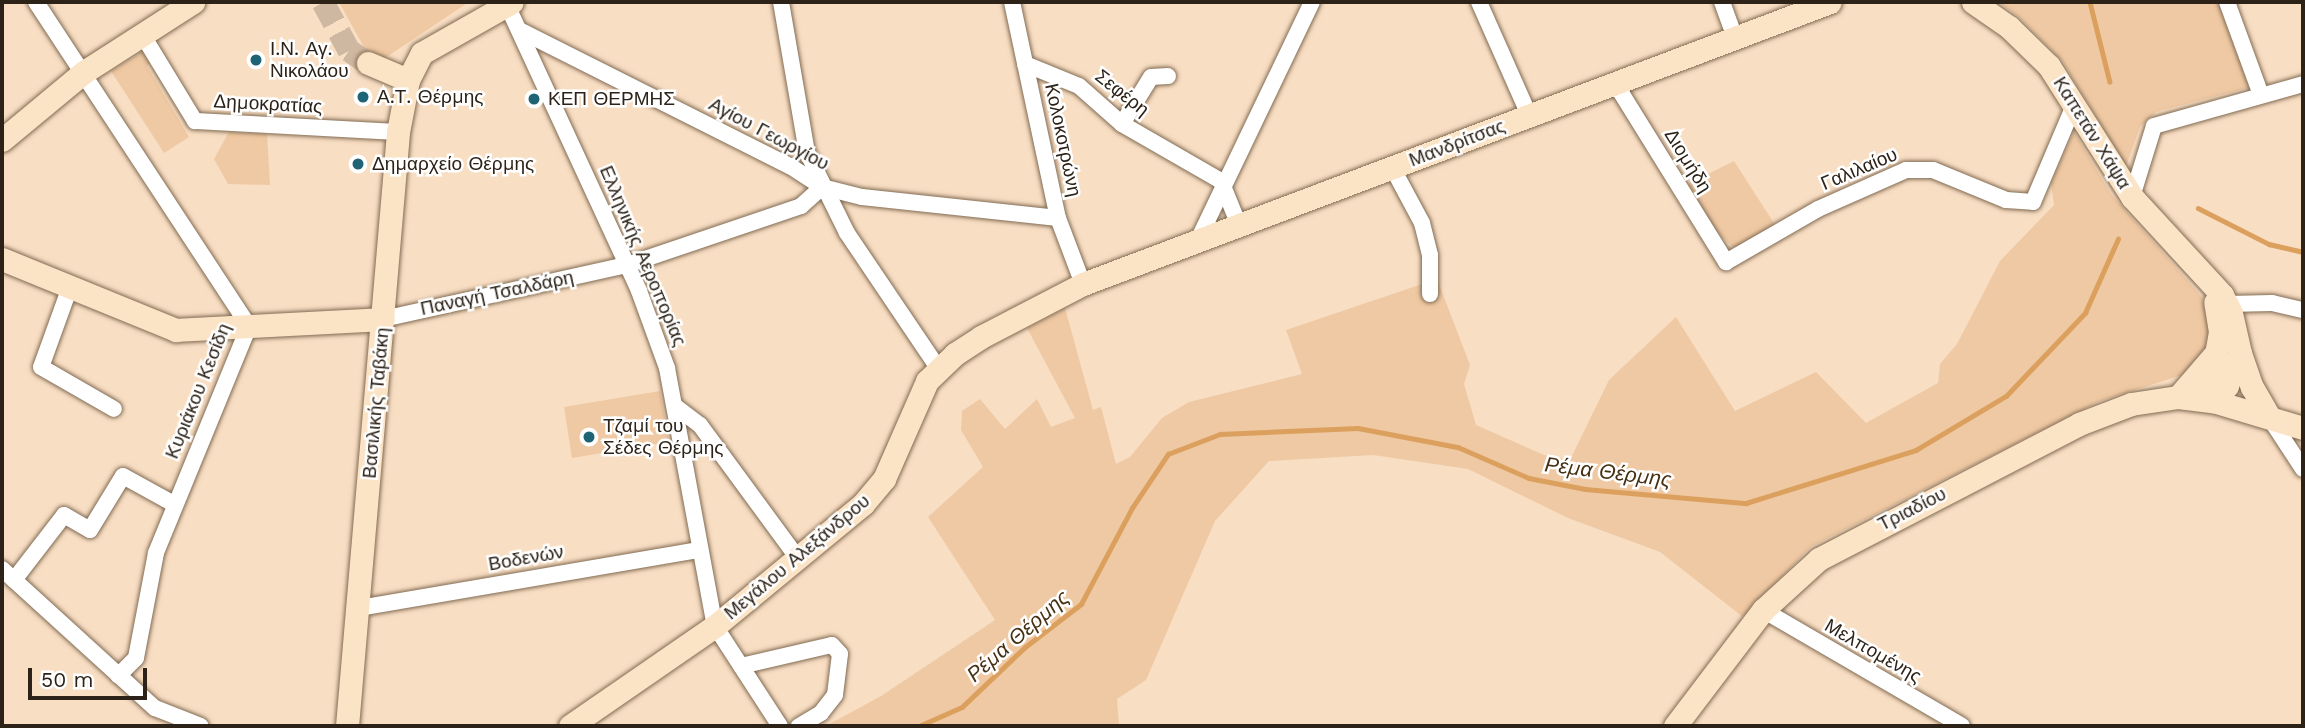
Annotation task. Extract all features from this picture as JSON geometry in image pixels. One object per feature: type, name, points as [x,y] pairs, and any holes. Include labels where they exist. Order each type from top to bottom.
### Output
[{"type":"main road","points":[[2,140],[83,72],[193,2]]},
{"type":"main road","name":"Μανδρίτσας","points":[[1083,284],[1830,2]]},
{"type":"main road","name":"Καπετάν Χάψα","points":[[1973,2],[2039,55],[2075,103],[2132,197],[2227,304],[2229,351],[2210,387],[2213,401]]},
{"type":"main road","points":[[368,63],[408,80],[422,53],[510,3]]},
{"type":"main road","name":"Βασιλικής Ταβάκη","points":[[347,726],[398,132],[408,80]]},
{"type":"main road","name":"Παναγή Τσαλδάρη","points":[[2,259],[176,330],[383,319]]},
{"type":"main road","name":"Καπετάν Χάψα","points":[[2202,274],[2219,314],[2229,351]]},
{"type":"main road","name":"Μεγάλου Αλεξάνδρου","points":[[570,726],[715,626],[876,491],[915,404],[938,368],[982,337],[1083,284]]},
{"type":"main road","points":[[2178,397],[2229,351],[2269,416]]},
{"type":"main road","name":"Τριαδίου","points":[[1675,726],[1763,610],[1804,571],[1853,538],[2093,417],[2131,404],[2178,397],[2213,401],[2303,428]]},
{"type":"street","name":"Κυριάκου Κεσίδη","points":[[36,2],[249,326],[156,553],[136,658],[118,676]]},
{"type":"street","points":[[781,2],[807,152],[822,187],[938,368]]},
{"type":"street","name":"Κολοκοτρώνη","points":[[1012,2],[1058,218],[1083,284]]},
{"type":"street","points":[[1198,240],[1312,2]]},
{"type":"street","points":[[1479,2],[1529,115]]},
{"type":"street","points":[[1722,2],[1735,38]]},
{"type":"street","points":[[2227,2],[2261,95]]},
{"type":"street","name":"Ελληνικής Αεροπορίας","points":[[510,3],[654,331],[676,407],[715,626],[780,726]]},
{"type":"street","name":"Αγίου Γεωργίου","points":[[521,31],[790,166],[822,187],[862,197],[1058,218]]},
{"type":"street","name":"Δημοκρατίας","points":[[142,34],[195,121],[398,132]]},
{"type":"street","name":"Σεφέρη","points":[[1025,64],[1079,86],[1122,124],[1224,185]]},
{"type":"street","points":[[1122,124],[1151,77],[1168,76]]},
{"type":"street","name":"Διομήδη","points":[[1615,83],[1726,262]]},
{"type":"street","points":[[2132,197],[2154,126],[2303,84]]},
{"type":"street","name":"Γαλιλαίου","points":[[1726,262],[1844,196],[1906,170],[1933,170],[2006,200],[2033,202],[2075,103]]},
{"type":"street","points":[[1392,167],[1422,223],[1430,255],[1430,294]]},
{"type":"street","points":[[1224,185],[1240,225]]},
{"type":"street","name":"Παναγή Τσαλδάρη","points":[[383,319],[627,265],[801,206],[822,187]]},
{"type":"street","points":[[70,287],[41,367],[114,409]]},
{"type":"street","points":[[2227,304],[2272,303],[2303,310]]},
{"type":"street","points":[[676,407],[701,425],[797,556]]},
{"type":"street","points":[[2269,416],[2303,469]]},
{"type":"street","points":[[14,580],[64,515],[90,530],[123,477],[174,504]]},
{"type":"street","name":"Βοδενών","points":[[359,608],[700,550]]},
{"type":"street","points":[[2,569],[155,708],[201,726]]},
{"type":"street","name":"Μελπομένης","points":[[1763,610],[1962,726]]},
{"type":"street","points":[[741,666],[832,645],[840,654],[835,695],[821,713],[799,726]]},
{"type":"shaded area","points":[[339,2],[469,2],[379,62],[370,58]]},
{"type":"shaded area","points":[[1998,2],[2219,2],[2251,87],[2156,112],[2140,127],[2126,166],[2063,62],[2019,17]]},
{"type":"shaded area","points":[[145,50],[152,62],[147,66],[189,137],[164,153],[111,71]]},
{"type":"shaded area","points":[[229,132],[267,134],[270,185],[228,184],[214,159]]},
{"type":"shaded area","points":[[2074,132],[2111,194],[2201,296],[2209,310],[2212,343],[2185,374],[2100,401],[1810,547],[1743,617],[1660,552],[1568,518],[1468,469],[1373,455],[1269,461],[1215,521],[1146,680],[1117,699],[1119,726],[826,726],[881,696],[995,620],[928,517],[983,467],[961,430],[962,411],[980,399],[1005,429],[1037,399],[1051,427],[1075,418],[1027,328],[1065,308],[1093,410],[1101,407],[1116,464],[1130,457],[1162,418],[1189,402],[1302,374],[1286,330],[1437,279],[1470,365],[1464,384],[1476,425],[1544,455],[1570,460],[1609,380],[1676,317],[1735,411],[1816,372],[1866,423],[1938,383],[1940,364],[1957,344],[2000,261],[2054,205],[2051,183]]},
{"type":"shaded area","points":[[1734,161],[1777,228],[1746,245],[1733,247],[1711,227],[1688,184]]},
{"type":"shaded area","points":[[660,391],[669,442],[572,458],[564,407]]},
{"type":"waterway","points":[[2090,2],[2110,82]]},
{"type":"waterway","points":[[2198,208],[2269,244],[2303,252]]},
{"type":"waterway","name":"Ρέμα Θέρμης","points":[[919,726],[962,707],[1025,647],[1081,604],[1132,508],[1168,454],[1220,434],[1358,428],[1458,447],[1529,478],[1585,489],[1746,503],[1916,450],[2006,396],[2085,313],[2118,239]]},
{"type":"tunnel","points":[[323,2],[349,50],[368,63]]},
{"type":"place","name":"Ι.Ν. Αγ. Νικολάου","points":[[256,60]]},
{"type":"place","name":"Α.Τ. Θέρμης","points":[[363,97]]},
{"type":"place","name":"ΚΕΠ ΘΕΡΜΗΣ","points":[[534,99]]},
{"type":"place","name":"Δημαρχείο Θέρμης","points":[[358,164]]},
{"type":"place","name":"Τζαμί του Σέδες Θέρμης","points":[[589,437]]}]
